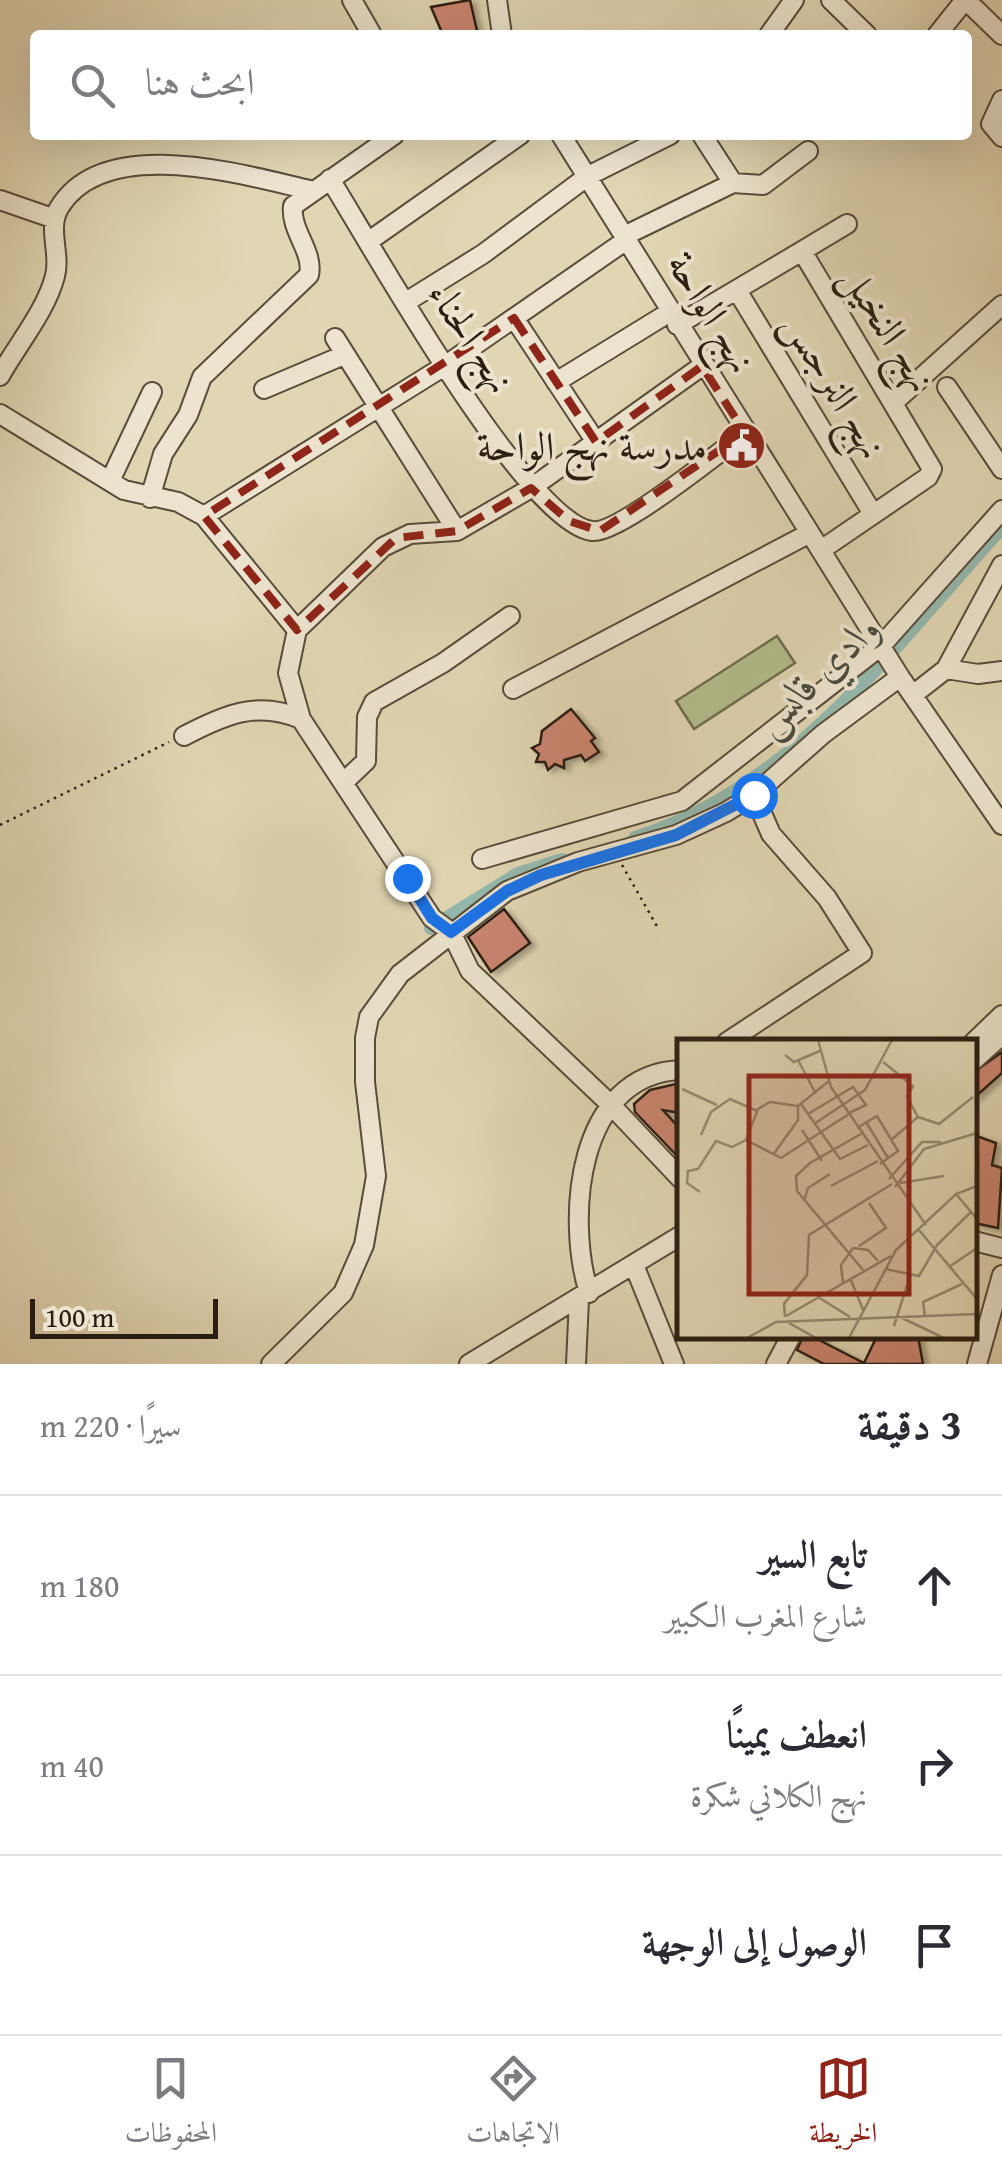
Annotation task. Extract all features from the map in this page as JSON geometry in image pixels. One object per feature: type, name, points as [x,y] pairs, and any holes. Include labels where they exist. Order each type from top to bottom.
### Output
[{"type":"street","points":[[352,0],[369,30]]},
{"type":"street","points":[[498,0],[501,30]]},
{"type":"street","points":[[773,30],[794,0]]},
{"type":"street","points":[[831,0],[863,30]]},
{"type":"street","points":[[941,30],[966,0],[1002,35]]},
{"type":"street","points":[[1002,100],[991,124],[1002,137]]},
{"type":"street","points":[[150,498],[163,454],[188,415],[202,377],[309,275],[311,264],[291,212],[310,190],[387,140]]},
{"type":"street","points":[[370,241],[513,140]]},
{"type":"street","name":"نهج الواحة","points":[[564,140],[628,237],[702,366],[900,677],[1002,825]]},
{"type":"street","points":[[406,302],[483,254],[588,176],[660,140]]},
{"type":"street","points":[[705,140],[733,183]]},
{"type":"street","points":[[204,516],[446,365],[628,237],[733,183],[763,185],[808,151]]},
{"type":"street","points":[[0,376],[56,272],[54,218],[68,197],[88,184],[137,164],[188,166],[310,190]]},
{"type":"street","name":"نهج الحناء","points":[[330,179],[446,365],[531,488],[569,521],[592,532],[606,528],[651,502],[745,433]]},
{"type":"street","points":[[0,200],[54,218]]},
{"type":"street","points":[[802,251],[847,224]]},
{"type":"street","name":"نهج النخيل","points":[[556,382],[674,319],[738,292],[802,251],[931,461],[928,477],[873,514]]},
{"type":"street","name":"نهج النرجس","points":[[738,292],[873,514]]},
{"type":"street","points":[[894,402],[1002,305]]},
{"type":"street","points":[[514,318],[596,442]]},
{"type":"street","points":[[264,389],[339,346],[457,531]]},
{"type":"street","points":[[677,1175],[610,1104],[470,971],[451,932],[432,918],[301,719],[288,673],[297,630],[396,538],[457,531],[531,488],[702,366]]},
{"type":"street","points":[[946,386],[1002,469]]},
{"type":"street","points":[[110,481],[152,392]]},
{"type":"street","points":[[0,414],[110,481],[150,498],[178,502],[204,516],[297,630]]},
{"type":"street","points":[[482,859],[682,801],[881,646],[1002,510]]},
{"type":"street","points":[[821,550],[873,514]]},
{"type":"street","points":[[514,689],[810,533]]},
{"type":"street","points":[[914,694],[946,668],[1002,564],[979,537]]},
{"type":"street","points":[[345,781],[366,762],[367,718],[374,702],[443,663],[510,616]]},
{"type":"street","points":[[946,668],[978,674],[1002,671]]},
{"type":"street","points":[[270,1364],[344,1292],[364,1245],[376,1176],[364,1062],[369,1018],[400,974],[507,891],[614,851],[676,835],[754,795],[822,734],[900,677]]},
{"type":"street","points":[[184,736],[238,711],[269,709],[301,719]]},
{"type":"street","points":[[732,1039],[857,960],[862,953],[859,942],[826,898],[778,845],[754,795]]},
{"type":"street","points":[[977,1039],[1002,1015]]},
{"type":"street","points":[[977,1057],[1002,1035]]},
{"type":"street","points":[[576,1364],[584,1296],[576,1202],[591,1150],[610,1104],[652,1075],[677,1071]]},
{"type":"street","points":[[469,1364],[677,1238]]},
{"type":"street","points":[[977,1242],[1002,1248]]},
{"type":"street","points":[[634,1264],[674,1364]]},
{"type":"street","points":[[977,1364],[1002,1275]]},
{"type":"street","points":[[776,1364],[788,1339]]},
{"type":"path","points":[[0,825],[184,736]]},
{"type":"path","points":[[614,851],[658,928]]},
{"type":"highlighted area","points":[[514,318],[596,442],[702,366],[745,433],[600,531],[569,521],[531,488],[457,531],[396,538],[297,630],[204,516]]},
{"type":"green space","points":[[777,636],[795,663],[694,729],[676,701]]},
{"type":"building","points":[[470,0],[477,30],[441,30],[431,7]]},
{"type":"building","points":[[571,709],[595,738],[591,741],[599,752],[585,761],[581,755],[564,760],[564,768],[555,764],[548,770],[545,762],[536,762],[539,754],[532,748],[540,744],[542,731]]},
{"type":"building","points":[[504,909],[530,943],[491,972],[468,937]]},
{"type":"building","points":[[1002,1052],[1002,1073],[977,1095],[977,1070]]},
{"type":"building","points":[[677,1084],[677,1112],[663,1110],[677,1126],[677,1156],[635,1112],[634,1104],[650,1090]]},
{"type":"building","points":[[977,1136],[996,1143],[992,1165],[1002,1168],[998,1228],[977,1224]]},
{"type":"building","points":[[802,1339],[822,1339],[864,1363],[876,1339],[919,1339],[923,1364],[824,1364],[797,1350]]},
{"type":"waterway","name":"وادي قابس","points":[[635,838],[692,815],[745,785],[793,749],[881,664],[1002,527]]},
{"type":"waterway","name":"وادي قابس","points":[[431,928],[518,874],[562,860]]},
{"type":"place","name":"مدرسة نهج الواحة","points":[[742,446]]},
{"type":"route","points":[[407,878],[432,918],[451,932],[507,891],[541,875],[676,835],[754,795]]}]
